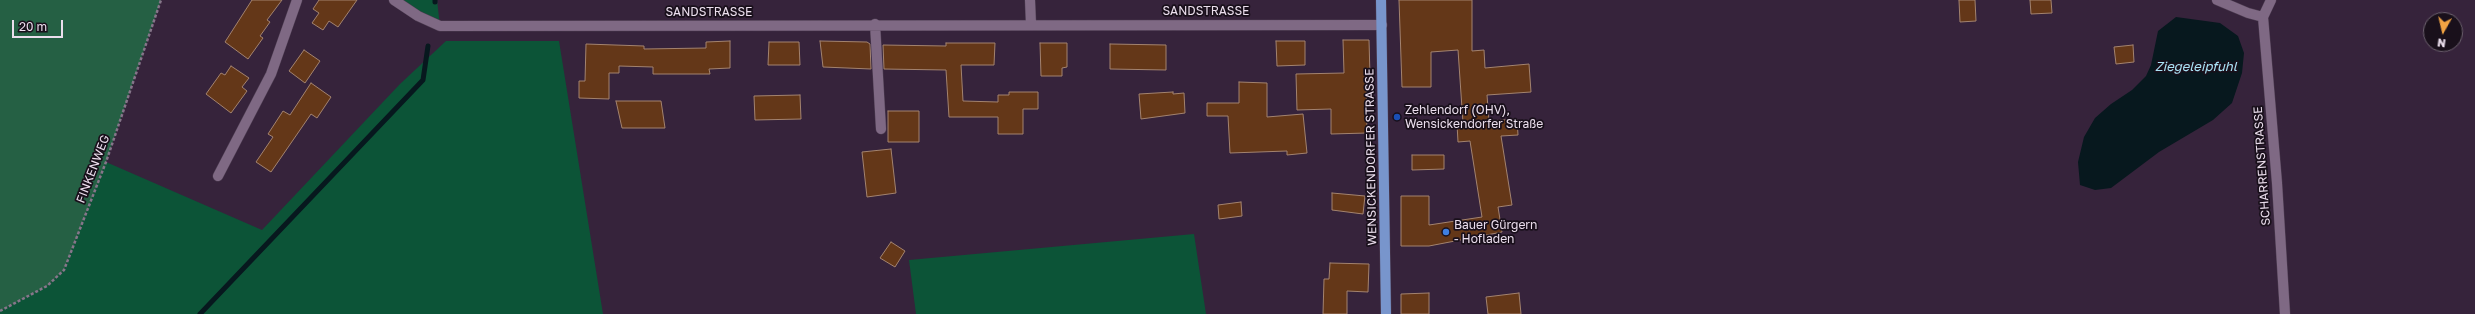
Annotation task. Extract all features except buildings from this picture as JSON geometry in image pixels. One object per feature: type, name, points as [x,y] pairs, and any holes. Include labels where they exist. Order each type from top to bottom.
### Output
[{"type":"main road","name":"WENSICKENDORFER STRASSE","points":[[1381,0],[1386,314]]},
{"type":"street","points":[[218,176],[271,74],[297,0]]},
{"type":"street","name":"SANDSTRASSE","points":[[394,0],[418,16],[440,26],[875,24],[1382,25]]},
{"type":"street","points":[[1030,0],[1031,24]]},
{"type":"street","points":[[2217,0],[2248,13],[2263,17],[2271,0]]},
{"type":"street","name":"SCHARRENSTRASSE","points":[[2263,17],[2277,183],[2285,314]]},
{"type":"street","points":[[875,24],[881,129]]},
{"type":"path","name":"FINKENWEG","points":[[0,311],[47,286],[64,270],[106,162],[161,0]]},
{"type":"green space","points":[[0,0],[161,0],[106,162],[64,270],[47,286],[0,311]]},
{"type":"green space","points":[[394,0],[437,0],[440,26]]},
{"type":"green space","points":[[446,41],[559,41],[603,314],[0,314],[0,311],[47,286],[64,270],[106,162],[262,230],[400,84]]},
{"type":"green space","points":[[1194,234],[1206,314],[916,314],[909,260]]},
{"type":"water","name":"Ziegeleipfuhl","points":[[2176,17],[2220,23],[2238,36],[2244,53],[2242,73],[2232,103],[2213,120],[2159,152],[2111,188],[2095,190],[2080,185],[2078,162],[2084,137],[2095,118],[2111,104],[2132,90],[2146,76],[2151,65],[2158,31]]},
{"type":"waterway","points":[[200,314],[423,80],[428,46]]},
{"type":"place","name":"Zehlendorf (OHV), Wensickendorfer Straße","points":[[1397,117]]},
{"type":"place","name":"Bauer Gürgern - Hofladen","points":[[1446,232]]}]
